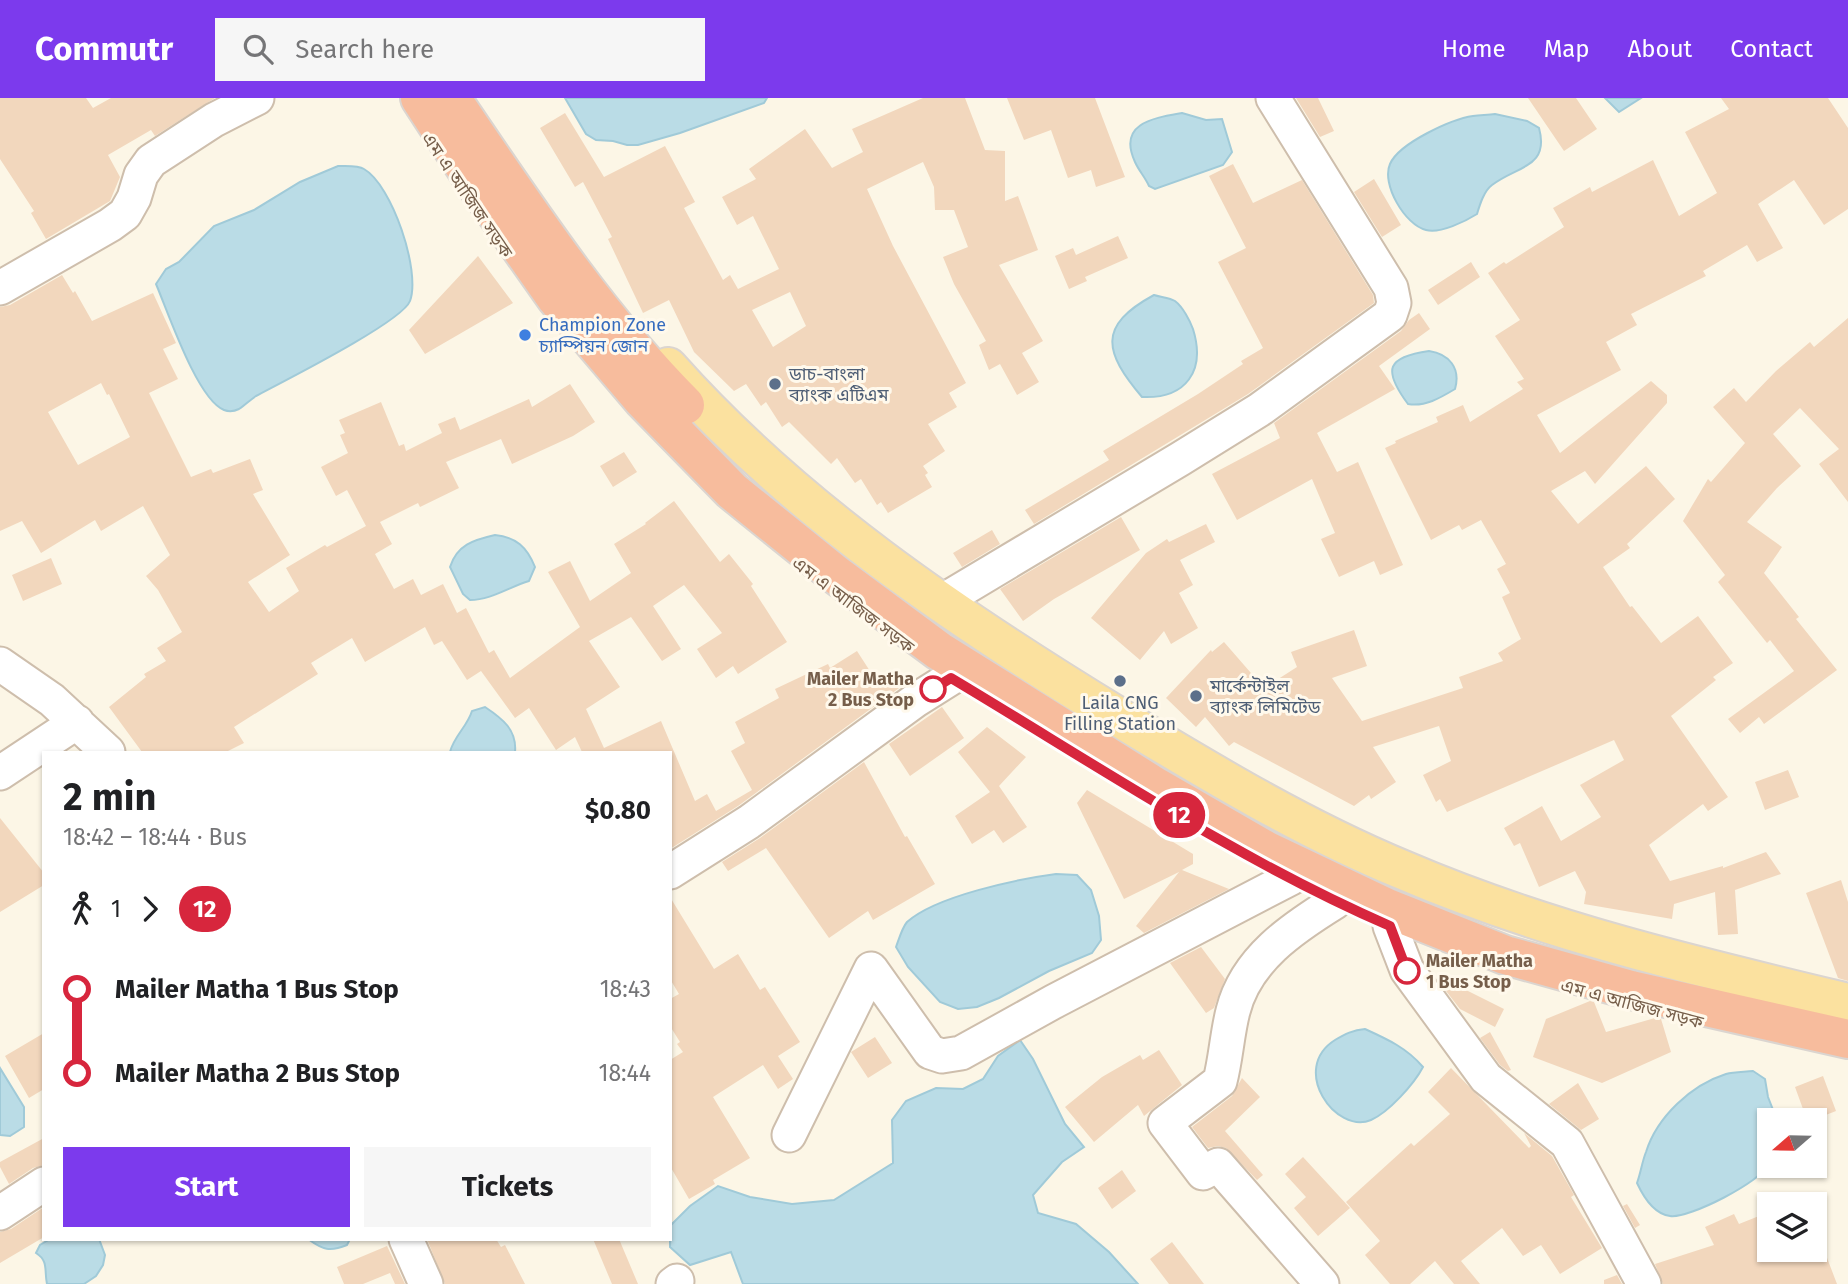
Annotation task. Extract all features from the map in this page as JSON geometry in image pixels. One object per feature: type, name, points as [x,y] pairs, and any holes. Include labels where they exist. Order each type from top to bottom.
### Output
[{"type":"highway","points":[[420,98],[482,193],[556,298],[642,400],[732,491],[835,574],[939,651],[1156,787],[1256,845],[1387,908],[1505,955],[1631,990],[1848,1039]]},
{"type":"highway","points":[[451,98],[579,280],[661,381],[751,471],[851,553],[956,630],[1169,764],[1280,827],[1396,887],[1515,930],[1640,967],[1764,999],[1848,1016]]},
{"type":"main road","name":"এম এ আজিজ সড়ক","points":[[402,98],[470,202],[545,307],[631,409],[724,503],[824,587],[951,678],[1222,841],[1335,902],[1390,926],[1503,969],[1625,1004],[1848,1055]]},
{"type":"main road","points":[[470,98],[590,272],[683,383],[772,471],[858,541],[941,602],[1068,686],[1177,753],[1289,816],[1402,870],[1522,915],[1655,954],[1848,1003]]},
{"type":"street","points":[[0,288],[125,214],[134,198],[141,175],[151,161],[214,121],[257,98]]},
{"type":"street","points":[[941,602],[1247,417],[1390,315],[1394,303],[1391,288],[1273,98]]},
{"type":"street","points":[[0,664],[36,687],[107,751]]},
{"type":"street","points":[[672,871],[749,821],[916,700],[951,678]]},
{"type":"street","points":[[0,773],[77,722]]},
{"type":"street","points":[[789,1135],[871,969],[930,1052],[942,1056],[961,1052],[1291,878]]},
{"type":"street","points":[[1322,1284],[1218,1165],[1203,1173],[1165,1123],[1220,1081],[1237,997],[1265,954],[1307,919],[1335,902]]},
{"type":"street","points":[[1390,926],[1407,971],[1486,1077],[1567,1143],[1644,1284]]},
{"type":"street","points":[[0,1213],[42,1185]]},
{"type":"street","points":[[406,1241],[426,1284]]},
{"type":"water","points":[[565,98],[767,98],[764,103],[680,133],[638,145],[627,145],[596,140],[586,134]]},
{"type":"water","points":[[1605,98],[1641,98],[1619,112]]},
{"type":"water","points":[[1182,113],[1206,120],[1222,119],[1232,152],[1223,165],[1155,189],[1149,186],[1135,162],[1131,139],[1141,125],[1150,120]]},
{"type":"water","points":[[1495,114],[1527,121],[1539,128],[1540,151],[1535,159],[1489,188],[1477,214],[1472,217],[1438,230],[1418,227],[1403,212],[1392,192],[1388,172],[1395,156],[1415,140],[1440,127],[1464,118]]},
{"type":"water","points":[[338,166],[364,169],[385,192],[408,250],[412,287],[410,301],[402,311],[365,337],[256,396],[239,409],[224,410],[214,403],[194,373],[156,284],[166,269],[179,262],[214,226],[254,210],[300,182]]},
{"type":"water","points":[[1154,295],[1175,301],[1183,310],[1193,329],[1197,358],[1189,380],[1181,387],[1170,393],[1142,397],[1120,366],[1112,341],[1115,329],[1123,318]]},
{"type":"water","points":[[1429,351],[1442,355],[1452,363],[1456,375],[1455,389],[1426,403],[1408,404],[1394,382],[1393,367],[1404,357]]},
{"type":"water","points":[[495,535],[520,544],[535,567],[529,581],[493,596],[470,600],[463,594],[450,567],[457,553],[467,545]]},
{"type":"water","points":[[485,707],[498,716],[514,737],[515,751],[450,751],[472,711]]},
{"type":"water","points":[[1056,874],[1077,875],[1091,890],[1099,916],[1101,940],[1092,953],[1049,971],[999,998],[977,1007],[958,1009],[940,1002],[908,967],[896,947],[907,922],[937,904],[978,890]]},
{"type":"water","points":[[1365,1029],[1403,1049],[1423,1067],[1407,1089],[1385,1111],[1371,1120],[1358,1122],[1344,1118],[1332,1109],[1317,1082],[1316,1067],[1322,1052],[1335,1040]]},
{"type":"water","points":[[1020,1040],[1033,1059],[1065,1124],[1084,1147],[1062,1162],[1033,1195],[1038,1213],[1076,1224],[1109,1252],[1138,1284],[743,1284],[731,1252],[690,1265],[670,1247],[672,1224],[690,1206],[718,1186],[750,1197],[792,1204],[834,1200],[893,1163],[892,1120],[906,1101],[936,1088],[963,1089],[983,1079],[998,1056]]},
{"type":"water","points":[[0,1068],[24,1107],[24,1127],[10,1136],[0,1135]]},
{"type":"water","points":[[1753,1071],[1765,1079],[1772,1108],[1757,1108],[1757,1177],[1724,1198],[1692,1212],[1664,1215],[1646,1199],[1637,1183],[1651,1139],[1667,1115],[1688,1094],[1726,1074]]},
{"type":"water","points":[[47,1241],[100,1241],[105,1255],[103,1265],[96,1276],[84,1284],[47,1284],[44,1263],[36,1253],[40,1245]]},
{"type":"water","points":[[311,1241],[349,1241],[347,1245],[336,1249],[322,1248]]},
{"type":"building","points":[[0,98],[86,98],[93,108],[111,98],[215,98],[155,136],[151,130],[108,155],[120,177],[110,201],[46,239],[31,213],[34,211],[0,159]]},
{"type":"building","points":[[923,98],[965,98],[985,150],[1005,151],[1005,201],[1018,196],[1038,250],[999,265],[1043,341],[1022,353],[1039,382],[1017,395],[1000,364],[989,370],[979,345],[986,341],[954,284],[943,257],[968,247],[954,210],[935,210],[934,187],[923,162],[867,189],[893,246],[966,383],[949,393],[957,407],[928,424],[945,451],[923,466],[932,487],[888,513],[881,502],[877,505],[861,479],[855,483],[837,458],[831,464],[789,422],[782,427],[766,402],[761,406],[746,384],[734,391],[694,352],[669,300],[643,313],[608,239],[612,237],[583,182],[575,187],[540,128],[565,113],[604,177],[665,146],[695,202],[684,208],[723,280],[730,275],[738,289],[779,269],[753,216],[737,225],[722,197],[756,179],[749,169],[805,129],[832,168],[863,152],[852,129]],"holes":[[[790,292],[806,326],[773,347],[752,310]]]},
{"type":"building","points":[[1007,98],[1095,98],[1125,177],[1096,187],[1091,170],[1068,178],[1051,130],[1024,140]]},
{"type":"building","points":[[1296,98],[1318,98],[1334,131],[1320,137]]},
{"type":"building","points":[[1528,98],[1576,98],[1597,129],[1564,151]]},
{"type":"building","points":[[1721,98],[1828,98],[1848,128],[1848,209],[1824,225],[1794,180],[1758,204],[1783,248],[1757,262],[1747,245],[1703,271],[1706,276],[1631,314],[1637,325],[1606,342],[1621,370],[1537,415],[1560,453],[1651,381],[1667,395],[1667,403],[1595,484],[1585,471],[1551,491],[1578,524],[1646,466],[1675,499],[1627,544],[1630,548],[1603,567],[1630,607],[1632,606],[1661,643],[1698,616],[1733,663],[1713,677],[1716,680],[1671,716],[1728,797],[1708,811],[1703,804],[1649,845],[1670,881],[1723,868],[1766,852],[1781,874],[1735,890],[1738,934],[1718,935],[1715,892],[1674,904],[1672,919],[1584,904],[1586,892],[1575,871],[1539,887],[1520,843],[1514,846],[1504,828],[1542,806],[1561,841],[1601,817],[1580,785],[1624,760],[1614,740],[1447,812],[1440,799],[1436,802],[1423,775],[1451,761],[1439,726],[1373,747],[1396,782],[1371,799],[1369,795],[1354,806],[1234,742],[1229,746],[1205,717],[1196,727],[1166,698],[1211,650],[1212,652],[1224,642],[1264,688],[1297,667],[1291,652],[1354,630],[1367,666],[1332,678],[1362,721],[1463,688],[1459,677],[1503,661],[1498,653],[1521,639],[1502,597],[1510,593],[1497,569],[1506,564],[1481,520],[1462,530],[1459,525],[1431,540],[1385,448],[1438,422],[1436,417],[1463,405],[1470,422],[1523,389],[1517,382],[1524,379],[1495,336],[1520,320],[1488,273],[1564,227],[1553,208],[1590,187],[1592,192],[1653,160],[1679,216],[1717,193],[1685,132],[1729,109]]},
{"type":"building","points":[[1233,164],[1253,203],[1302,180],[1373,295],[1374,303],[1248,394],[1034,524],[1025,510],[1109,460],[1103,451],[1198,394],[1263,348],[1218,262],[1246,248],[1209,176]]},
{"type":"building","points":[[1374,179],[1401,225],[1382,237],[1354,192]]},
{"type":"building","points":[[1118,236],[1128,258],[1085,277],[1087,281],[1069,289],[1055,256],[1073,248],[1076,255]]},
{"type":"building","points":[[478,256],[513,303],[425,354],[409,330]]},
{"type":"building","points":[[1471,262],[1480,277],[1438,305],[1428,290]]},
{"type":"building","points":[[62,275],[73,293],[75,291],[92,321],[153,293],[176,343],[163,349],[178,379],[149,393],[191,477],[211,469],[213,473],[250,459],[263,490],[253,494],[290,555],[248,582],[269,612],[299,591],[286,568],[325,545],[327,547],[366,526],[347,490],[336,496],[321,467],[348,453],[340,435],[345,433],[339,420],[381,402],[399,446],[404,444],[406,451],[442,433],[438,424],[455,417],[460,430],[529,399],[532,407],[570,384],[595,422],[573,436],[512,464],[501,439],[446,462],[459,488],[420,507],[418,503],[380,522],[392,544],[375,554],[394,589],[413,579],[421,595],[443,584],[457,613],[466,608],[489,653],[494,650],[510,678],[580,627],[548,572],[570,561],[590,601],[631,573],[614,544],[646,524],[674,501],[720,562],[729,554],[753,584],[751,586],[787,642],[738,674],[733,666],[716,678],[697,649],[722,633],[684,585],[653,606],[681,649],[662,661],[631,617],[589,641],[620,687],[586,709],[604,748],[661,721],[695,801],[707,794],[716,811],[752,790],[731,751],[745,743],[735,722],[779,698],[775,689],[828,664],[830,668],[857,651],[877,682],[896,669],[906,683],[738,806],[672,848],[672,751],[582,751],[575,737],[556,750],[529,708],[515,718],[481,671],[467,680],[442,641],[434,645],[425,627],[365,662],[352,638],[311,663],[318,674],[234,727],[244,743],[228,751],[141,751],[109,707],[146,677],[144,674],[166,661],[157,648],[182,632],[158,590],[146,576],[170,555],[143,506],[101,531],[95,520],[41,553],[22,521],[0,531],[0,307],[10,305]],"holes":[[[101,383],[107,395],[109,394],[130,437],[78,465],[48,412]]]},
{"type":"building","points":[[1419,313],[1430,329],[1379,366],[1395,389],[1317,433],[1337,472],[1358,462],[1403,565],[1380,575],[1374,561],[1339,577],[1321,539],[1335,533],[1312,479],[1237,520],[1212,474],[1280,438],[1274,423],[1401,331],[1409,320]]},
{"type":"building","points":[[1848,318],[1848,502],[1819,464],[1839,449],[1800,408],[1773,434],[1801,466],[1747,522],[1782,547],[1764,573],[1837,670],[1764,724],[1759,717],[1740,733],[1728,719],[1794,671],[1770,640],[1767,643],[1718,582],[1725,575],[1683,521],[1708,479],[1711,482],[1745,443],[1713,407],[1734,388],[1746,402],[1810,342],[1814,347]]},
{"type":"building","points":[[624,452],[637,472],[613,487],[600,466]]},
{"type":"building","points":[[1121,517],[1140,550],[1054,599],[1023,621],[1000,589]]},
{"type":"building","points":[[1206,524],[1215,542],[1180,560],[1193,585],[1179,593],[1198,628],[1171,644],[1164,631],[1140,660],[1091,618],[1146,553],[1167,539],[1169,542]]},
{"type":"building","points":[[992,530],[1000,544],[962,567],[953,553]]},
{"type":"building","points":[[51,558],[62,584],[23,601],[12,575]]},
{"type":"building","points":[[942,707],[964,738],[910,776],[889,744]]},
{"type":"building","points":[[987,727],[1026,757],[999,786],[1027,827],[1003,843],[994,830],[972,844],[955,816],[990,792],[958,752]]},
{"type":"building","points":[[864,762],[905,837],[907,836],[935,884],[873,920],[868,911],[829,938],[766,848],[728,871],[722,862],[760,838]]},
{"type":"building","points":[[1788,770],[1799,797],[1765,810],[1755,782]]},
{"type":"building","points":[[1087,790],[1193,854],[1193,864],[1182,870],[1229,889],[1144,933],[1136,926],[1179,872],[1124,899],[1077,803]]},
{"type":"building","points":[[0,818],[42,870],[42,886],[0,912]]},
{"type":"building","points":[[1841,880],[1848,902],[1848,981],[1838,978],[1806,893]]},
{"type":"building","points":[[672,900],[714,969],[738,954],[760,990],[765,987],[800,1042],[778,1056],[793,1079],[778,1089],[763,1065],[713,1097],[750,1158],[713,1180],[715,1184],[689,1199],[672,1169],[672,1059],[683,1052],[672,1029],[672,998],[679,994],[672,982]]},
{"type":"building","points":[[1201,947],[1225,979],[1214,1008],[1206,1013],[1170,963]]},
{"type":"building","points":[[1446,980],[1504,1009],[1495,1027],[1460,1009],[1443,987]]},
{"type":"building","points":[[1590,1001],[1594,1002],[1606,1032],[1655,1018],[1661,1019],[1671,1052],[1602,1083],[1533,1057],[1546,1019]]},
{"type":"building","points":[[1490,1032],[1511,1070],[1508,1071],[1500,1065],[1480,1038]]},
{"type":"building","points":[[42,1034],[42,1090],[29,1098],[5,1056]]},
{"type":"building","points":[[875,1037],[892,1063],[868,1078],[851,1052]]},
{"type":"building","points":[[1159,1050],[1182,1085],[1144,1116],[1138,1105],[1094,1142],[1065,1107],[1102,1077],[1140,1055],[1143,1060]]},
{"type":"building","points":[[1451,1068],[1529,1148],[1531,1146],[1524,1133],[1552,1156],[1574,1195],[1571,1197],[1602,1248],[1560,1274],[1541,1245],[1523,1256],[1502,1228],[1461,1261],[1480,1284],[1454,1284],[1435,1261],[1410,1284],[1390,1284],[1365,1255],[1380,1241],[1346,1202],[1411,1143],[1414,1146],[1450,1114],[1428,1092]]},
{"type":"building","points":[[1823,1076],[1836,1111],[1827,1115],[1827,1108],[1803,1108],[1795,1087]]},
{"type":"building","points":[[1242,1078],[1260,1097],[1225,1131],[1263,1175],[1257,1180],[1226,1148],[1208,1148],[1192,1127],[1232,1096]]},
{"type":"building","points":[[1578,1083],[1599,1119],[1581,1130],[1549,1104]]},
{"type":"building","points":[[42,1139],[42,1166],[33,1168],[9,1184],[0,1162]]},
{"type":"building","points":[[1303,1157],[1350,1208],[1318,1236],[1294,1208],[1306,1197],[1285,1174]]},
{"type":"building","points":[[1122,1170],[1136,1191],[1112,1209],[1098,1188]]},
{"type":"building","points":[[1627,1204],[1640,1225],[1635,1228],[1623,1206]]},
{"type":"building","points":[[42,1208],[42,1238],[0,1263],[0,1232],[11,1229]]},
{"type":"building","points":[[1734,1214],[1739,1224],[1757,1217],[1757,1262],[1827,1262],[1827,1258],[1837,1284],[1663,1284],[1655,1264],[1714,1245],[1705,1227]]},
{"type":"building","points":[[428,1241],[497,1241],[501,1247],[505,1245],[525,1284],[445,1284]]},
{"type":"building","points":[[594,1241],[620,1241],[638,1284],[612,1284]]},
{"type":"building","points":[[1172,1242],[1204,1284],[1169,1284],[1150,1259]]},
{"type":"building","points":[[387,1246],[405,1284],[395,1284],[390,1273],[363,1284],[344,1284],[337,1267]]},
{"type":"building","points":[[1617,1275],[1622,1284],[1604,1284],[1604,1280]]},
{"type":"bus line","name":"12","points":[[933,689],[951,678],[1222,841],[1335,902],[1390,926],[1407,971]]},
{"type":"place","name":"Champion Zone চ্যাম্পিয়ন জোন","points":[[525,335]]},
{"type":"place","name":"ডাচ-বাংলা ব্যাংক এটিএম","points":[[775,384]]},
{"type":"place","name":"Laila CNG Filling Station","points":[[1120,681]]},
{"type":"place","name":"Mailer Matha 2 Bus Stop","points":[[933,689]]},
{"type":"place","name":"মার্কেন্টাইল ব্যাংক লিমিটেড","points":[[1196,696]]},
{"type":"place","name":"Mailer Matha 1 Bus Stop","points":[[1407,971]]}]
